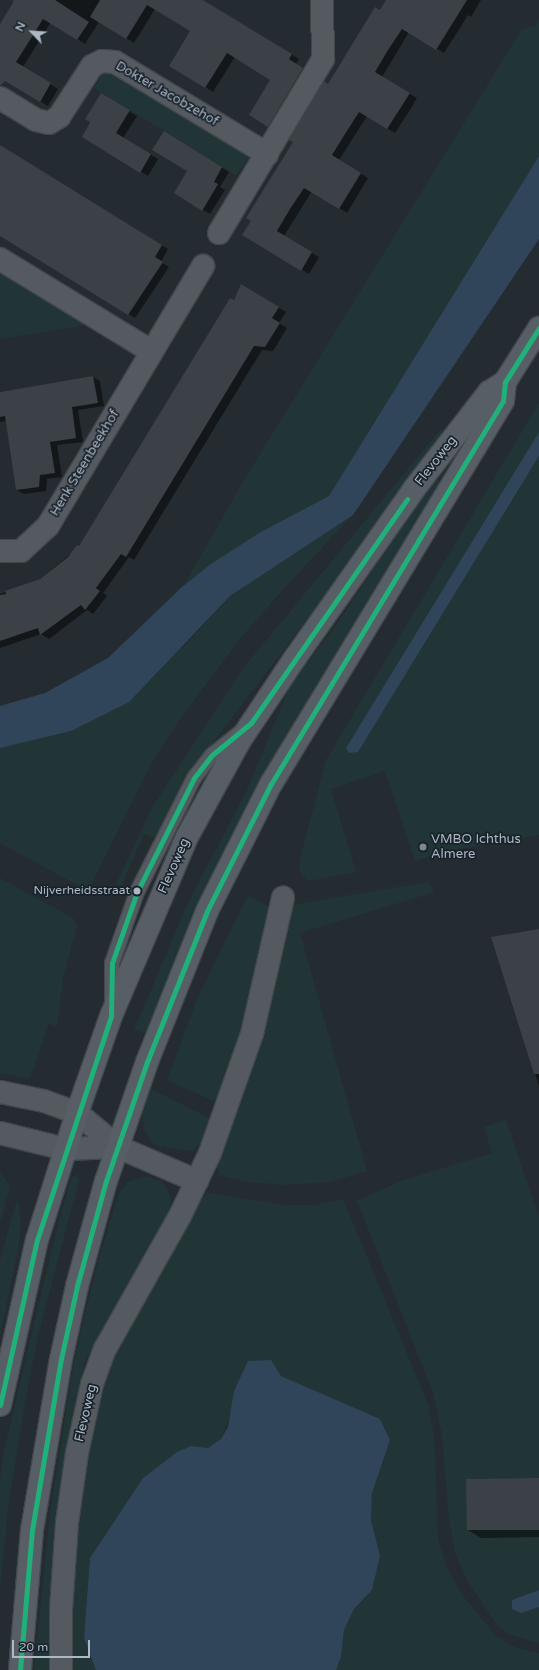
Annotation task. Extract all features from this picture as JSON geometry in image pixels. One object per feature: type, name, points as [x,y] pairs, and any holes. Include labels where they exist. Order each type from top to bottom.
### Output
[{"type":"main road","name":"Flevoweg","points":[[0,1405],[37,1240],[76,1113],[111,1016],[187,837],[251,723],[414,489],[489,392],[505,382],[539,328]]},
{"type":"main road","name":"Flevoweg","points":[[20,1670],[32,1530],[50,1420],[77,1286],[118,1147],[147,1062],[207,911],[271,784],[503,401],[505,382]]},
{"type":"street","points":[[219,233],[323,59],[322,0]]},
{"type":"street","name":"Dokter Jacobzehof","points":[[0,98],[36,120],[49,123],[59,117],[92,66],[102,61],[115,62],[267,154]]},
{"type":"street","points":[[0,259],[151,351]]},
{"type":"street","name":"Henk Steenbeekhof","points":[[0,551],[21,551],[48,526],[203,266]]},
{"type":"street","name":"Flevoweg","points":[[60,1670],[61,1610],[67,1523],[77,1453],[92,1384],[105,1349],[197,1181],[210,1152],[252,1034],[283,897]]},
{"type":"street","points":[[0,1092],[44,1101],[76,1113],[118,1147],[197,1181]]},
{"type":"street","points":[[0,1133],[65,1150],[118,1147]]},
{"type":"green space","points":[[539,19],[539,156],[329,496],[259,533],[183,587],[244,480],[522,29],[535,26]]},
{"type":"green space","points":[[108,70],[244,152],[248,158],[236,175],[94,88],[104,71]]},
{"type":"green space","points":[[0,269],[87,325],[0,339]]},
{"type":"green space","points":[[539,403],[539,432],[346,748],[358,752],[539,456],[539,835],[435,854],[415,861],[385,771],[331,789],[356,872],[309,881],[299,871],[300,859],[326,760]]},
{"type":"green space","points":[[441,429],[446,436],[190,773],[155,838],[144,834],[121,886],[116,884],[153,806],[244,667]]},
{"type":"green space","points":[[433,480],[439,480],[440,485],[348,634],[311,703],[149,1034],[134,1030],[188,903],[248,788],[290,686],[336,625]]},
{"type":"green space","points":[[353,515],[288,584],[239,640],[178,722],[151,764],[88,891],[0,843],[0,748],[71,731],[185,645],[230,596]]},
{"type":"green space","points":[[0,878],[73,918],[77,925],[63,978],[57,1027],[49,1023],[30,1079],[0,1073]]},
{"type":"green space","points":[[428,882],[435,892],[300,933],[367,1171],[330,1182],[283,1185],[247,1182],[220,1175],[216,1165],[231,1128],[263,1033],[277,980],[291,905]]},
{"type":"green space","points":[[248,895],[270,908],[246,1014],[219,1097],[213,1101],[167,1080],[197,999]]},
{"type":"green space","points":[[149,1088],[209,1118],[211,1124],[208,1124],[200,1144],[193,1150],[186,1151],[162,1146],[161,1148],[154,1144],[146,1133],[141,1113]]},
{"type":"green space","points":[[506,1120],[539,1217],[539,1590],[512,1600],[521,1613],[539,1607],[539,1643],[510,1635],[497,1625],[468,1582],[455,1552],[449,1520],[442,1435],[434,1395],[357,1201],[398,1182],[492,1153],[484,1127]]},
{"type":"green space","points":[[0,1172],[10,1186],[0,1223]]},
{"type":"green space","points":[[77,1175],[79,1180],[38,1336],[26,1397],[9,1500],[0,1589],[0,1480],[3,1455],[53,1244],[71,1178]]},
{"type":"green space","points":[[147,1176],[163,1182],[172,1200],[166,1218],[85,1360],[68,1445],[51,1670],[34,1670],[50,1514],[75,1355],[97,1265],[119,1193],[128,1182]]},
{"type":"green space","points":[[208,1193],[286,1205],[315,1205],[343,1199],[428,1404],[434,1435],[438,1538],[446,1566],[460,1592],[496,1636],[515,1647],[539,1653],[539,1670],[336,1670],[341,1657],[344,1630],[354,1609],[372,1590],[380,1556],[371,1520],[372,1493],[390,1440],[380,1419],[281,1376],[230,1416],[221,1439],[208,1448],[191,1446],[177,1452],[143,1478],[90,1558],[84,1638],[96,1670],[69,1670],[74,1527],[102,1377],[196,1203]]},
{"type":"green space","points":[[17,1199],[21,1220],[19,1245],[0,1336],[0,1260]]},
{"type":"water","points":[[539,156],[539,239],[353,515],[230,596],[129,702],[71,731],[0,748],[0,706],[45,693],[108,658],[182,587],[211,564],[259,533],[329,496]]},
{"type":"water","points":[[539,432],[539,456],[358,752],[349,753],[346,748]]},
{"type":"water","points":[[271,1360],[281,1376],[380,1419],[390,1440],[372,1493],[371,1520],[380,1556],[372,1590],[354,1609],[344,1630],[341,1657],[336,1670],[96,1670],[84,1638],[90,1558],[143,1478],[177,1452],[191,1446],[208,1448],[221,1439],[228,1427],[234,1391],[248,1361]]},
{"type":"water","points":[[539,1590],[539,1607],[521,1613],[512,1609],[512,1600]]},
{"type":"building","points":[[12,0],[55,0],[89,22],[77,40],[43,19],[16,62],[51,83],[40,102],[5,81],[0,86],[0,24],[14,1]]},
{"type":"building","points":[[100,0],[203,0],[292,54],[289,59],[303,68],[268,127],[249,115],[270,80],[227,53],[205,88],[169,66],[190,31],[147,5],[126,39],[90,17]]},
{"type":"building","points":[[386,0],[467,0],[436,50],[402,29],[388,50],[375,72],[410,93],[387,129],[359,112],[332,155],[361,173],[339,209],[304,188],[290,209],[277,231],[312,252],[301,271],[242,235],[251,221],[246,218],[293,142],[289,140],[324,81],[328,84],[375,7],[380,10]]},
{"type":"building","points":[[101,93],[130,110],[116,133],[151,154],[140,173],[82,137],[90,122],[85,119]]},
{"type":"building","points":[[164,131],[222,167],[214,182],[218,184],[202,211],[174,193],[187,171],[152,150]]},
{"type":"building","points":[[0,145],[162,245],[155,257],[163,262],[128,315],[0,236]]},
{"type":"building","points":[[241,284],[279,307],[272,318],[280,323],[265,347],[254,346],[126,557],[121,554],[96,588],[100,591],[85,610],[81,605],[40,635],[38,628],[0,641],[0,595],[6,594],[5,591],[40,579],[68,557],[77,545],[79,546],[230,298],[234,300]]},
{"type":"building","points":[[93,376],[98,403],[72,407],[76,438],[50,442],[55,473],[40,475],[39,487],[16,490],[5,416],[0,417],[0,392]]},
{"type":"building","points":[[539,929],[539,1074],[534,1074],[491,937]]},
{"type":"building","points":[[539,1478],[539,1530],[467,1530],[466,1479]]},
{"type":"transit line","points":[[20,1670],[32,1530],[61,1359],[77,1286],[106,1181],[147,1062],[207,911],[271,784],[503,401],[505,382],[539,328]]},
{"type":"transit line","points":[[0,1405],[37,1240],[111,1016],[112,963],[137,892],[194,778],[212,755],[251,723],[407,499]]},
{"type":"place","name":"VMBO Ichthus Almere","points":[[423,847]]},
{"type":"place","name":"Nijverheidsstraat","points":[[137,891]]}]
